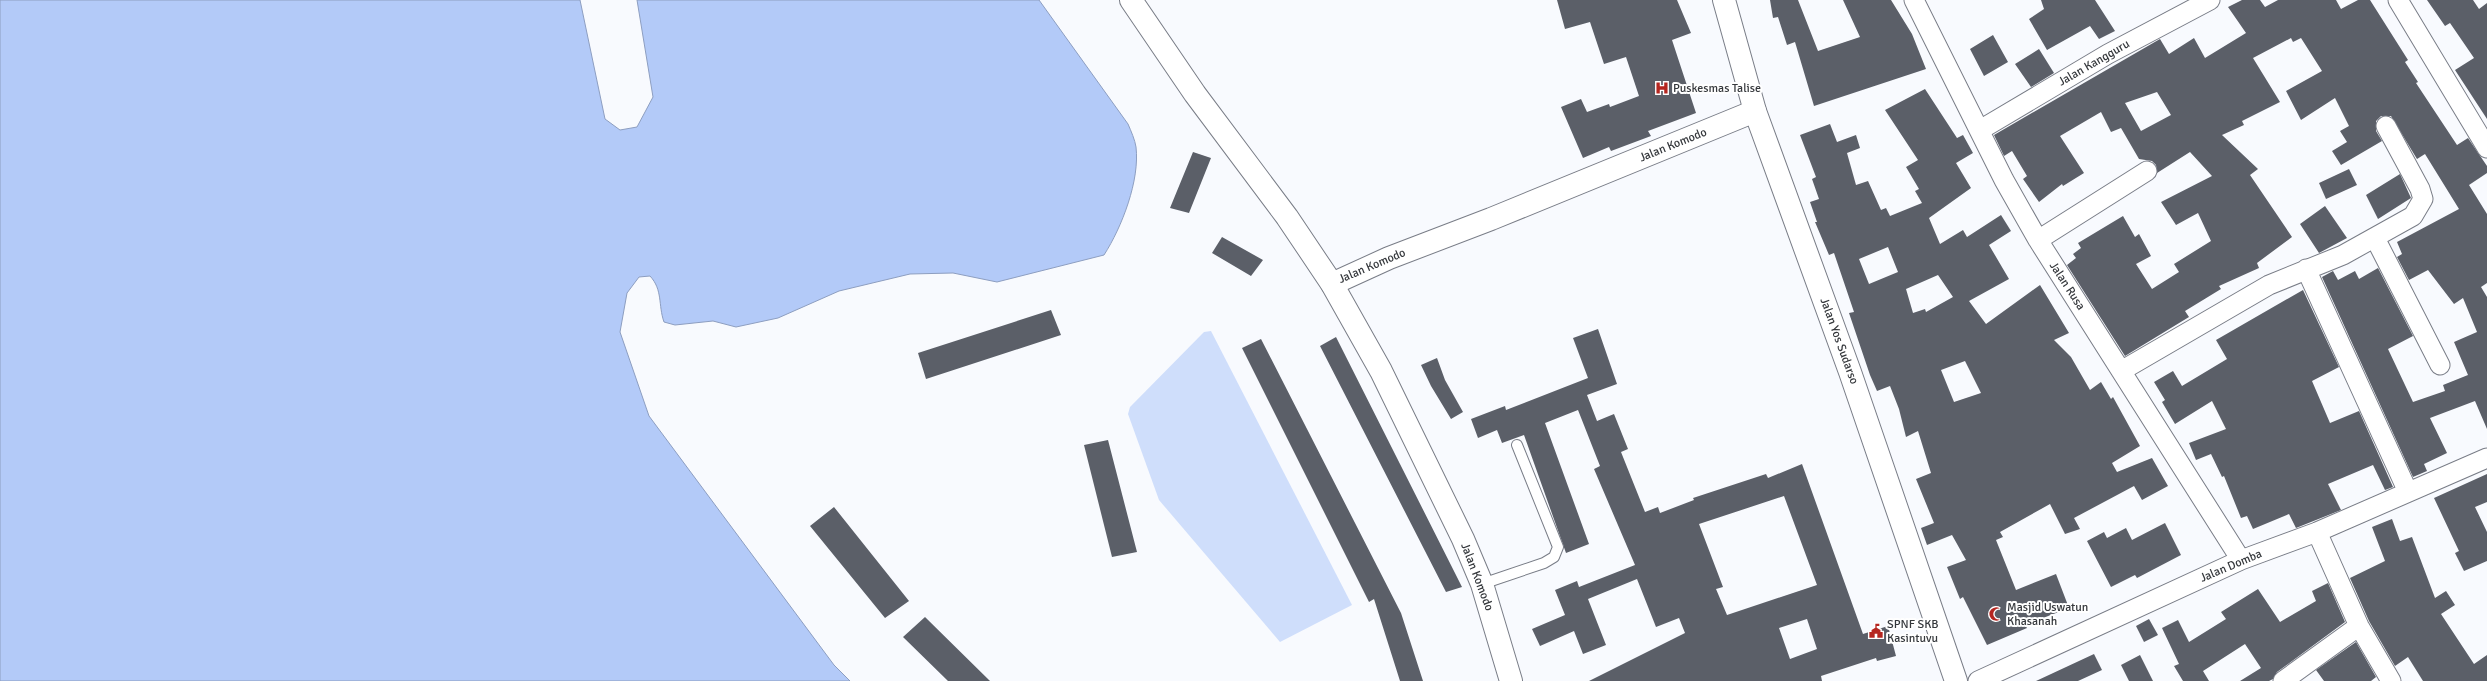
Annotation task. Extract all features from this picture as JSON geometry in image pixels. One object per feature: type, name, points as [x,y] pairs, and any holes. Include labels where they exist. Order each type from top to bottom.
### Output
[{"type":"main road","points":[[1131,0],[1195,94],[1287,217],[1332,284]]},
{"type":"main road","name":"Jalan Yos Sudarso","points":[[1724,0],[1755,111],[1850,372],[1956,681]]},
{"type":"main road","name":"Jalan Komodo","points":[[1511,681],[1482,584],[1463,539],[1381,371],[1332,284],[1389,258],[1491,219],[1755,111]]},
{"type":"street","name":"Jalan Rusa","points":[[1914,0],[2004,180],[2038,240],[2241,560]]},
{"type":"street","name":"Jalan Kangguru","points":[[1980,130],[2115,51],[2210,0]]},
{"type":"street","points":[[2398,0],[2487,148]]},
{"type":"street","points":[[2121,371],[2256,293],[2306,269],[2343,255],[2413,216],[2422,199],[2420,189],[2386,126]]},
{"type":"street","points":[[2038,240],[2147,171]]},
{"type":"street","points":[[2375,238],[2440,365]]},
{"type":"street","points":[[2306,269],[2408,492]]},
{"type":"street","name":"Jalan Domba","points":[[1978,681],[2241,560],[2317,532],[2487,458]]},
{"type":"street","points":[[2317,532],[2360,626],[2391,681]]},
{"type":"street","points":[[2283,681],[2360,626]]},
{"type":"lane","points":[[1482,584],[1544,563],[1554,557],[1558,547],[1518,445]]},
{"type":"shaded area","points":[[0,0],[580,0],[605,119],[620,130],[637,127],[653,97],[637,0],[1039,0],[1128,124],[1136,147],[1137,160],[1135,174],[1123,217],[1111,244],[1104,255],[997,282],[953,273],[910,274],[839,291],[778,318],[736,327],[713,321],[675,325],[664,322],[659,292],[650,276],[639,277],[627,293],[620,332],[649,416],[834,665],[850,681],[0,681]]},
{"type":"shaded area","points":[[1211,331],[1352,605],[1280,642],[1159,500],[1128,414],[1130,407],[1204,332]]},
{"type":"building","points":[[1557,0],[1677,0],[1691,33],[1672,40],[1696,113],[1648,131],[1651,136],[1611,151],[1609,147],[1583,158],[1561,107],[1581,99],[1587,112],[1609,104],[1610,107],[1639,96],[1626,57],[1604,64],[1590,22],[1565,29]]},
{"type":"building","points":[[1770,0],[1798,0],[1818,51],[1860,37],[1843,0],[1891,0],[1912,34],[1926,69],[1814,106],[1795,42],[1787,45],[1778,17],[1773,18]]},
{"type":"building","points":[[2041,0],[2095,0],[2115,31],[2099,39],[2090,26],[2047,50],[2029,19],[2044,9]]},
{"type":"building","points":[[2242,0],[2260,0],[2265,7],[2278,0],[2336,0],[2341,9],[2358,0],[2370,0],[2408,60],[2405,62],[2418,82],[2416,83],[2457,145],[2468,138],[2487,166],[2487,173],[2469,185],[2487,214],[2487,283],[2481,287],[2487,297],[2487,429],[2475,401],[2430,418],[2447,453],[2424,464],[2427,471],[2413,477],[2322,277],[2333,271],[2338,280],[2355,271],[2359,279],[2378,268],[2413,336],[2388,349],[2413,402],[2445,391],[2443,385],[2468,375],[2454,342],[2477,332],[2463,298],[2454,304],[2428,270],[2409,280],[2397,257],[2402,254],[2397,242],[2459,209],[2425,154],[2417,159],[2391,116],[2381,116],[2376,121],[2376,131],[2382,141],[2341,165],[2332,151],[2347,142],[2340,131],[2349,126],[2335,98],[2301,120],[2286,91],[2322,71],[2301,38],[2293,42],[2291,38],[2253,58],[2280,102],[2242,121],[2244,125],[2222,135],[2258,169],[2250,175],[2292,237],[2257,263],[2259,268],[2219,286],[2221,289],[2185,311],[2189,317],[2125,356],[2067,265],[2076,258],[2073,254],[2081,248],[2078,243],[2123,216],[2135,237],[2139,234],[2151,256],[2136,264],[2152,289],[2179,272],[2174,264],[2211,241],[2198,213],[2176,225],[2161,202],[2212,176],[2190,152],[2157,173],[2156,165],[2152,161],[2139,159],[2121,128],[2111,132],[2101,112],[2060,136],[2084,173],[2063,186],[2062,184],[2039,202],[2023,179],[2027,176],[2012,151],[2004,156],[1994,135],[2160,39],[2169,54],[2194,38],[2205,58],[2246,33],[2228,7]],"holes":[[[2157,92],[2171,115],[2141,131],[2125,103]]]},
{"type":"building","points":[[2427,0],[2473,0],[2479,9],[2487,3],[2487,119],[2455,70],[2474,58],[2450,23],[2445,26]]},
{"type":"building","points":[[1993,35],[2008,62],[1984,76],[1970,49]]},
{"type":"building","points":[[2039,49],[2054,73],[2031,87],[2015,64]]},
{"type":"building","points":[[1925,89],[1957,138],[1963,135],[1973,153],[1956,163],[1971,188],[1929,218],[1940,244],[1963,230],[1967,237],[2001,215],[2011,231],[1989,245],[2009,279],[1969,301],[1986,324],[2040,285],[2069,333],[2054,340],[2071,357],[2090,390],[2101,382],[2111,399],[2113,397],[2140,446],[2112,463],[2117,472],[2152,458],[2168,486],[2142,500],[2134,486],[2074,518],[2080,529],[2065,534],[2050,504],[2000,532],[2003,537],[1996,540],[2016,590],[2056,574],[2069,608],[2025,625],[2027,628],[1987,645],[1963,597],[1960,599],[1947,567],[1966,560],[1952,535],[1927,545],[1921,528],[1934,523],[1916,479],[1931,473],[1918,431],[1906,437],[1899,409],[1890,386],[1877,391],[1849,313],[1854,312],[1834,253],[1829,255],[1815,222],[1817,222],[1810,202],[1819,199],[1812,179],[1816,177],[1800,135],[1830,124],[1837,142],[1856,135],[1860,148],[1847,153],[1856,185],[1868,181],[1881,210],[1886,208],[1890,216],[1922,203],[1915,191],[1919,189],[1906,167],[1918,160],[1885,110]],"holes":[[[1888,247],[1898,272],[1869,284],[1859,259]],[[1938,275],[1953,297],[1926,312],[1925,309],[1913,313],[1906,289]],[[1965,361],[1981,393],[1954,402],[1941,370]]]},
{"type":"building","points":[[1193,152],[1211,158],[1189,213],[1170,208]]},
{"type":"building","points":[[2349,169],[2357,185],[2326,199],[2319,183]]},
{"type":"building","points":[[2400,174],[2411,198],[2378,219],[2366,195]]},
{"type":"building","points":[[2325,206],[2347,238],[2319,253],[2300,224]]},
{"type":"building","points":[[1222,237],[1263,260],[1251,276],[1212,253]]},
{"type":"building","points":[[2303,290],[2339,367],[2312,381],[2330,423],[2359,411],[2393,487],[2385,490],[2373,465],[2328,484],[2341,510],[2296,528],[2289,514],[2253,529],[2247,516],[2241,518],[2224,476],[2222,477],[2211,454],[2196,460],[2189,443],[2226,429],[2212,401],[2175,424],[2162,402],[2165,400],[2154,382],[2173,371],[2182,386],[2227,359],[2216,340]]},
{"type":"building","points":[[1051,310],[1061,335],[926,379],[918,353]]},
{"type":"building","points":[[1598,329],[1617,384],[1587,395],[1597,421],[1614,414],[1628,449],[1621,452],[1645,512],[1658,507],[1660,513],[1694,500],[1693,498],[1766,474],[1768,478],[1802,464],[1863,634],[1888,626],[1896,656],[1877,661],[1876,658],[1821,676],[1822,681],[1589,681],[1685,633],[1679,618],[1656,627],[1637,579],[1588,599],[1606,645],[1583,654],[1574,631],[1540,646],[1532,629],[1565,615],[1555,590],[1577,581],[1579,587],[1635,565],[1594,469],[1600,466],[1578,410],[1545,423],[1589,544],[1566,553],[1524,435],[1502,443],[1497,430],[1478,438],[1471,419],[1505,406],[1506,410],[1588,378],[1573,338]],"holes":[[[1784,496],[1817,585],[1727,615],[1716,589],[1723,587],[1699,524]],[[1807,619],[1817,649],[1790,659],[1779,628]]]},
{"type":"building","points":[[1336,337],[1462,587],[1446,592],[1320,346]]},
{"type":"building","points":[[1261,339],[1401,613],[1423,681],[1400,681],[1374,599],[1369,602],[1242,348]]},
{"type":"building","points":[[1437,358],[1445,380],[1463,412],[1451,419],[1431,386],[1421,365]]},
{"type":"building","points":[[1108,440],[1137,552],[1112,557],[1084,445]]},
{"type":"building","points":[[2487,474],[2487,502],[2475,507],[2487,532],[2487,561],[2464,571],[2455,553],[2459,551],[2434,498]]},
{"type":"building","points":[[834,507],[909,601],[885,618],[810,526]]},
{"type":"building","points":[[2392,519],[2400,541],[2412,537],[2435,598],[2446,591],[2455,605],[2441,614],[2474,664],[2487,655],[2487,681],[2423,681],[2408,657],[2395,666],[2369,621],[2350,578],[2385,561],[2372,527]]},
{"type":"building","points":[[2165,523],[2181,555],[2137,578],[2135,575],[2111,587],[2087,541],[2104,532],[2107,538],[2126,528],[2132,540]]},
{"type":"building","points":[[2328,583],[2345,622],[2277,672],[2273,679],[2269,681],[2240,681],[2261,668],[2245,644],[2203,671],[2209,681],[2183,681],[2174,666],[2179,664],[2162,628],[2178,620],[2189,642],[2226,619],[2221,612],[2258,589],[2280,622],[2316,601],[2312,591]]},
{"type":"building","points":[[925,617],[990,681],[948,681],[903,637]]},
{"type":"building","points":[[2149,619],[2158,635],[2144,642],[2136,626]]},
{"type":"building","points":[[2356,642],[2376,677],[2371,681],[2324,681],[2316,670]]},
{"type":"building","points":[[2094,654],[2102,670],[2078,681],[2036,681]]},
{"type":"building","points":[[2140,655],[2153,681],[2129,681],[2121,665]]},
{"type":"place","name":"Puskesmas Talise","points":[[1662,88]]},
{"type":"place","name":"Masjid Uswatun Khasanah","points":[[1996,614]]},
{"type":"place","name":"SPNF SKB Kasintuvu","points":[[1876,631]]}]
